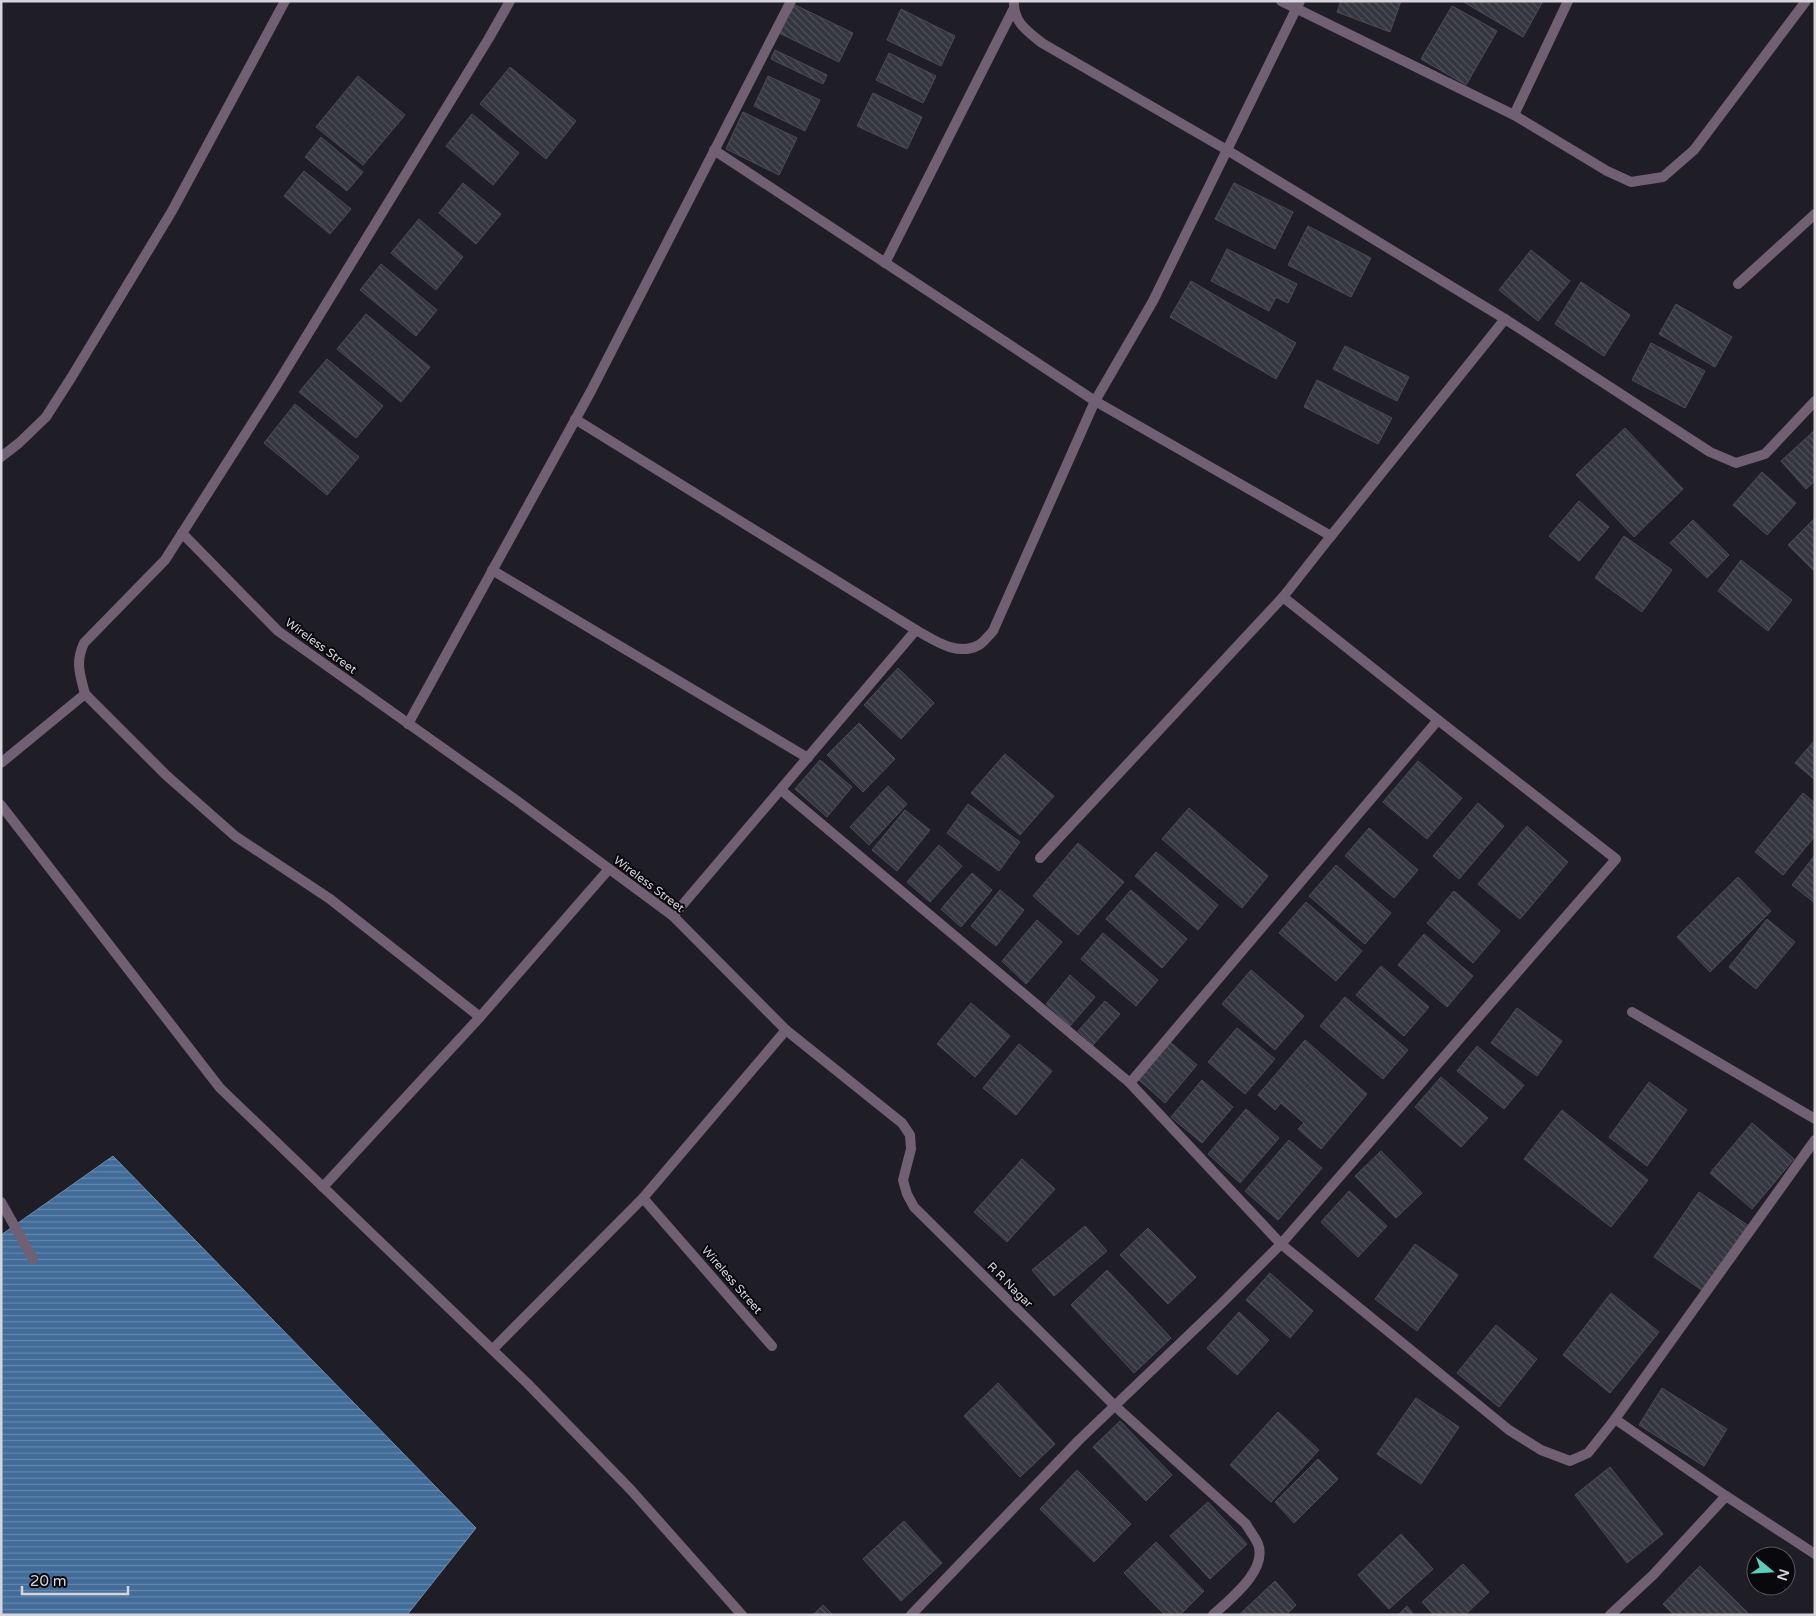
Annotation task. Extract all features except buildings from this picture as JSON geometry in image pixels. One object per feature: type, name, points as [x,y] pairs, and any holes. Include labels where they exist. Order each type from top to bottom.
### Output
[{"type":"street","points":[[1,457],[46,417],[71,378],[172,212],[285,1]]},
{"type":"street","points":[[480,1017],[330,899],[235,836],[166,776],[85,694],[78,663],[84,643],[165,560],[281,377],[510,1]]},
{"type":"street","points":[[408,724],[575,419],[791,1]]},
{"type":"street","points":[[1281,1],[1298,5],[1514,115],[1607,171],[1631,182],[1663,177],[1694,150],[1806,1]]},
{"type":"street","points":[[1514,115],[1568,1]]},
{"type":"street","points":[[575,419],[916,630],[946,646],[963,650],[980,645],[993,631],[1095,401],[1152,301],[1298,5]]},
{"type":"street","points":[[884,262],[1014,6]]},
{"type":"street","points":[[1014,6],[1022,27],[1042,43],[1227,150],[1505,319],[1710,452],[1736,464],[1765,454],[1815,401]]},
{"type":"street","points":[[714,150],[1095,401],[1331,536]]},
{"type":"street","points":[[1738,284],[1815,214]]},
{"type":"street","points":[[1040,858],[1283,597],[1505,319]]},
{"type":"street","name":"Wireless Street","points":[[182,533],[278,631],[673,916],[786,1030]]},
{"type":"street","points":[[492,570],[808,758]]},
{"type":"street","points":[[911,1615],[1079,1440],[1281,1244],[1616,859],[1283,597]]},
{"type":"street","points":[[673,916],[916,630]]},
{"type":"street","points":[[1,763],[85,694]]},
{"type":"street","points":[[1130,1083],[1438,720]]},
{"type":"street","points":[[781,790],[1130,1083],[1281,1244],[1509,1430],[1542,1450],[1570,1461],[1588,1453],[1615,1419],[1815,1140]]},
{"type":"street","points":[[1,805],[220,1088],[493,1349],[631,1490],[742,1615]]},
{"type":"street","points":[[323,1187],[480,1017],[609,869]]},
{"type":"street","points":[[1632,1012],[1815,1119]]},
{"type":"street","points":[[493,1349],[643,1198],[786,1030]]},
{"type":"street","name":"R R Nagar","points":[[786,1030],[902,1123],[910,1135],[911,1149],[903,1180],[907,1194],[914,1207],[1115,1406],[1246,1524],[1259,1546],[1258,1566],[1244,1586],[1213,1615]]},
{"type":"street","name":"Wireless Street","points":[[643,1198],[772,1346]]},
{"type":"street","points":[[1,1202],[33,1259]]},
{"type":"street","points":[[1615,1419],[1726,1496],[1815,1554]]},
{"type":"street","points":[[1610,1615],[1653,1574],[1726,1496]]},
{"type":"water","points":[[113,1156],[476,1528],[407,1615],[1,1615],[1,1235]]}]
